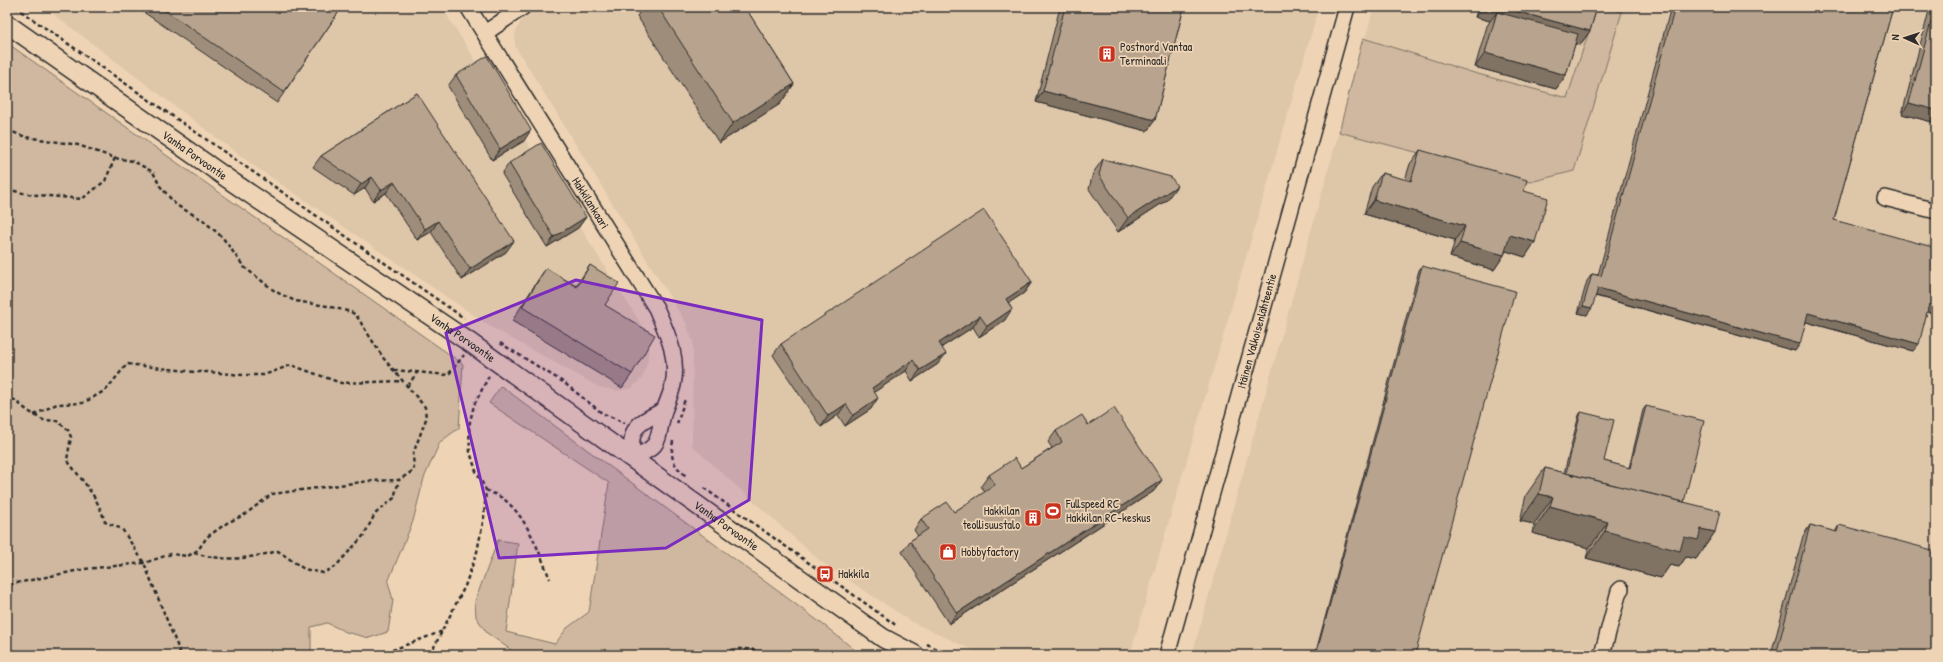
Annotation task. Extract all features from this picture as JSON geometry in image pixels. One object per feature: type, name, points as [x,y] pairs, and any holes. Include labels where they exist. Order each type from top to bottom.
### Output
[{"type":"main road","name":"Vanha Porvoontie","points":[[7,24],[232,181],[472,344],[883,638],[915,655]]},
{"type":"street","name":"Hakkilankaari","points":[[468,7],[656,308],[671,341],[674,362],[673,383],[664,410],[656,445]]},
{"type":"street","points":[[485,33],[523,7]]},
{"type":"street","name":"Itäinen Valkoisenlähteentie","points":[[1167,655],[1347,7]]},
{"type":"street","points":[[1885,198],[1936,211]]},
{"type":"street","points":[[656,445],[646,453],[632,457],[628,423],[641,424],[664,410]]},
{"type":"street","points":[[1602,655],[1619,591],[1621,589]]},
{"type":"path","points":[[15,7],[467,320]]},
{"type":"path","points":[[7,130],[26,137],[78,145],[115,158],[133,161],[153,172],[160,186],[176,205],[204,220],[223,238],[244,267],[276,292],[295,301],[327,306],[351,312],[356,315],[384,359],[425,407],[426,419],[413,454],[414,470],[399,480],[369,481],[272,494],[244,515],[227,523],[207,536],[198,550],[188,556],[171,554],[144,563],[85,569],[7,584]]},
{"type":"path","points":[[7,189],[27,194],[82,200],[105,181],[115,158]]},
{"type":"path","points":[[498,342],[563,382],[602,413],[628,423]]},
{"type":"path","points":[[394,370],[448,375],[472,344]]},
{"type":"path","points":[[430,655],[465,586],[477,552],[484,517],[486,490],[476,471],[470,452],[469,426],[474,405],[496,361]]},
{"type":"path","points":[[34,415],[57,404],[83,403],[106,390],[127,364],[195,372],[244,375],[264,375],[291,365],[341,383],[403,381]]},
{"type":"path","points":[[408,386],[417,372]]},
{"type":"path","points":[[7,394],[34,415],[43,420],[57,421],[68,430],[71,437],[67,460],[92,492],[100,506],[105,522],[122,529],[144,563],[181,655]]},
{"type":"path","points":[[656,445],[671,455]]},
{"type":"path","points":[[194,553],[226,560],[253,557],[278,551],[304,569],[323,573],[335,568],[364,535],[375,514],[394,498],[399,480]]},
{"type":"path","points":[[486,490],[505,500],[520,518],[538,548],[550,579]]},
{"type":"path","points":[[378,655],[443,631]]},
{"type":"path","points":[[718,655],[731,648],[751,649],[774,655]]},
{"type":"highlighted area","points":[[576,280],[762,320],[749,500],[666,548],[499,558],[446,333]]},
{"type":"shaded area","points":[[44,7],[442,7],[649,337],[648,359],[643,377],[632,388],[617,391],[599,387],[491,327],[250,163]]},
{"type":"shaded area","points":[[540,7],[1319,7],[1130,655],[983,655],[912,622],[820,561],[692,446],[693,342],[686,323],[515,46],[515,33],[522,19]]},
{"type":"shaded area","points":[[1374,7],[1936,7],[1936,655],[1192,655]]},
{"type":"shaded area","points":[[1597,7],[1607,7],[1622,12],[1574,171],[1530,182],[1339,132],[1363,38],[1474,73],[1567,98]]},
{"type":"shaded area","points":[[7,43],[463,364],[459,428],[440,442],[424,478],[413,521],[388,582],[393,600],[388,632],[369,638],[346,632],[327,623],[311,627],[311,655],[7,655]]},
{"type":"shaded area","points":[[501,386],[825,626],[861,655],[518,655],[487,633],[476,617],[475,601],[498,540],[518,543],[506,632],[555,644],[567,628],[589,612],[609,483],[489,403]]},
{"type":"building","points":[[160,7],[342,7],[284,92]]},
{"type":"building","points":[[658,7],[745,7],[794,84],[733,123]]},
{"type":"building","name":"Postnord Vantaa Terminaali","points":[[1065,7],[1184,7],[1155,120],[1043,91]]},
{"type":"building","points":[[1500,7],[1597,7],[1590,31]]},
{"type":"building","points":[[1675,7],[1893,7],[1834,220],[1936,248],[1936,280],[1932,296],[1936,297],[1936,306],[1929,304],[1919,344],[1808,313],[1800,344],[1598,288],[1592,308],[1583,306],[1592,274],[1601,276]]},
{"type":"building","points":[[1936,7],[1936,110],[1909,103]]},
{"type":"building","points":[[1497,12],[1578,34],[1566,75],[1485,53]]},
{"type":"building","points":[[487,56],[531,130],[500,149],[456,75]]},
{"type":"building","points":[[417,93],[514,241],[470,269],[438,221],[425,229],[394,182],[381,190],[372,177],[361,184],[321,156]]},
{"type":"building","points":[[541,143],[586,217],[554,237],[509,163]]},
{"type":"building","points":[[1420,150],[1527,180],[1524,191],[1548,198],[1535,242],[1510,235],[1504,255],[1460,243],[1465,226],[1374,200],[1382,173],[1411,181]]},
{"type":"building","points":[[1103,159],[1171,177],[1177,186],[1128,218],[1099,175]]},
{"type":"building","points":[[984,210],[1032,282],[1006,299],[1012,309],[987,326],[980,316],[939,343],[946,354],[920,370],[913,360],[872,388],[878,398],[853,415],[846,404],[828,416],[781,344]]},
{"type":"building","points":[[590,265],[619,283],[605,305],[655,335],[632,374],[522,307],[546,268],[577,287]]},
{"type":"building","points":[[1422,266],[1515,291],[1415,655],[1316,655]]},
{"type":"building","points":[[1646,406],[1704,421],[1684,502],[1566,473],[1581,412],[1614,420],[1604,461],[1630,468]]},
{"type":"building","name":"Hakkilan teollisuustalo","points":[[1114,408],[1162,480],[957,613],[910,541],[928,529],[921,519],[947,502],[954,512],[995,485],[989,475],[1015,458],[1021,468],[1062,442],[1056,431],[1082,415],[1088,425]]},
{"type":"building","points":[[1545,468],[1720,511],[1715,532],[1701,529],[1698,540],[1684,537],[1680,551],[1605,531],[1608,522],[1550,506],[1553,497],[1539,494]]},
{"type":"building","points":[[1810,525],[1837,532],[1839,525],[1936,551],[1936,655],[1776,655]]},
{"type":"place","name":"Postnord Vantaa Terminaali","points":[[1107,54]]},
{"type":"place","name":"Fullspeed RC Hakkilan RC-keskus","points":[[1053,511]]},
{"type":"place","name":"Hakkilan teollisuustalo","points":[[1033,518]]},
{"type":"place","name":"Hobbyfactory","points":[[948,552]]},
{"type":"place","name":"Hakkila","points":[[825,574]]}]
